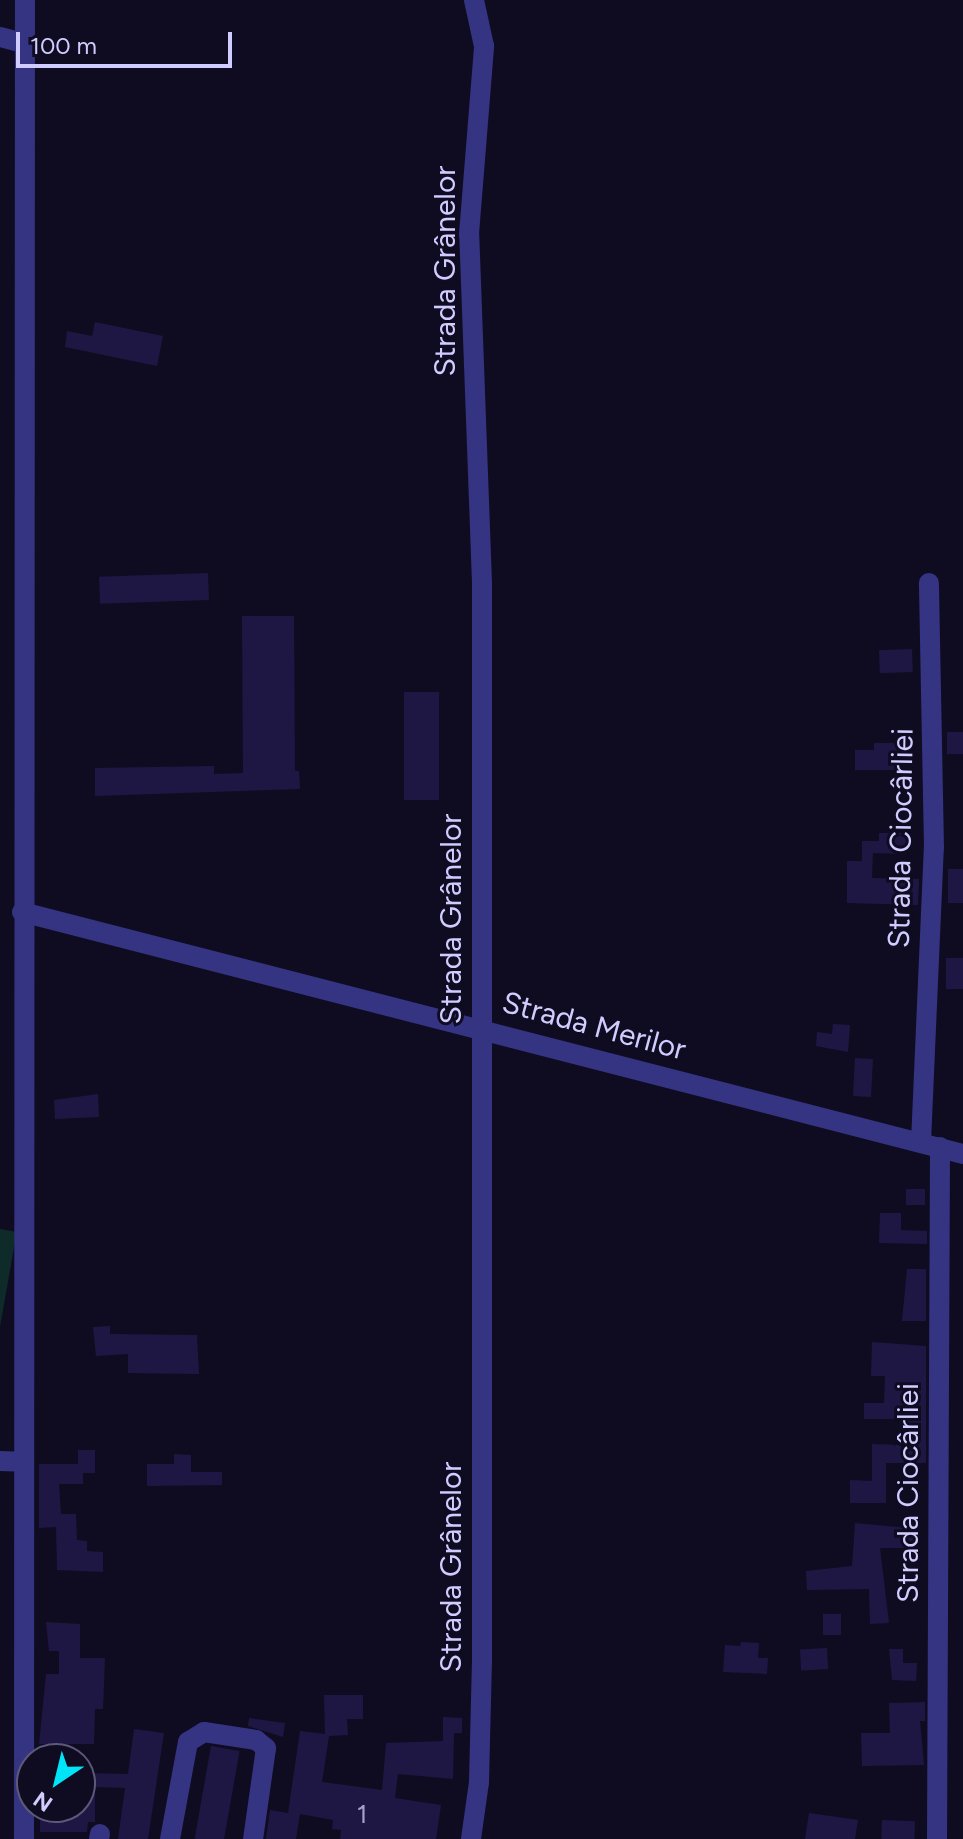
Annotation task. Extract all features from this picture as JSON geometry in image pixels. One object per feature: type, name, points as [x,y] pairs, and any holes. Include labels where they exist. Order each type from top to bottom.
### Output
[{"type":"street","points":[[24,1839],[22,43],[25,0]]},
{"type":"street","name":"Strada Grânelor","points":[[471,1839],[479,1782],[482,1663],[482,583],[469,234],[484,46],[474,0]]},
{"type":"street","points":[[0,37],[22,43]]},
{"type":"street","name":"Strada Ciocârliei","points":[[929,583],[934,848],[930,1145],[937,1839]]},
{"type":"street","name":"Strada Merilor","points":[[22,912],[481,1027],[963,1154]]},
{"type":"street","points":[[0,1461],[23,1462]]},
{"type":"street","points":[[170,1839],[188,1742],[204,1732],[256,1740],[266,1748],[253,1839]]},
{"type":"green space","points":[[0,1229],[17,1232],[0,1327]]},
{"type":"building","points":[[95,322],[163,336],[157,366],[65,347],[67,331],[92,336]]},
{"type":"building","points":[[208,573],[209,600],[100,604],[99,577]]},
{"type":"building","points":[[242,616],[294,616],[295,771],[299,771],[300,789],[95,796],[95,768],[214,766],[214,774],[243,773]]},
{"type":"building","points":[[912,649],[913,672],[880,673],[879,650]]},
{"type":"building","points":[[404,692],[439,692],[439,800],[404,800]]},
{"type":"building","points":[[947,732],[963,732],[963,754],[947,754]]},
{"type":"building","points":[[874,743],[898,743],[899,770],[855,770],[855,750],[874,750]]},
{"type":"building","points":[[879,833],[906,833],[906,854],[873,853],[872,878],[919,879],[918,905],[847,903],[847,861],[862,861],[862,841],[879,841]]},
{"type":"building","points":[[948,869],[963,869],[963,903],[948,903]]},
{"type":"building","points":[[946,958],[963,958],[963,989],[946,989]]},
{"type":"building","points":[[833,1024],[850,1025],[848,1052],[816,1046],[817,1032],[832,1034]]},
{"type":"building","points":[[855,1058],[873,1059],[871,1097],[853,1096]]},
{"type":"building","points":[[98,1094],[99,1117],[55,1119],[54,1100]]},
{"type":"building","points":[[906,1189],[925,1189],[925,1205],[906,1205]]},
{"type":"building","points":[[880,1213],[901,1213],[901,1230],[927,1231],[927,1244],[879,1243]]},
{"type":"building","points":[[907,1269],[926,1269],[926,1321],[902,1321]]},
{"type":"building","points":[[110,1326],[110,1334],[197,1335],[199,1374],[128,1373],[128,1354],[96,1356],[93,1327]]},
{"type":"building","points":[[872,1342],[926,1346],[926,1463],[886,1463],[886,1503],[850,1503],[850,1480],[872,1481],[872,1444],[900,1445],[900,1419],[864,1419],[864,1403],[884,1403],[885,1376],[871,1376]]},
{"type":"building","points":[[78,1450],[95,1450],[95,1473],[83,1473],[83,1484],[59,1484],[61,1514],[76,1514],[77,1540],[87,1541],[87,1551],[103,1552],[103,1572],[57,1570],[56,1527],[39,1528],[39,1464],[78,1464]]},
{"type":"building","points":[[174,1454],[191,1455],[191,1472],[222,1472],[222,1485],[147,1486],[147,1464],[174,1464]]},
{"type":"building","points":[[855,1523],[919,1529],[919,1548],[880,1548],[889,1623],[870,1624],[869,1589],[807,1590],[806,1571],[852,1566]]},
{"type":"building","points":[[823,1614],[841,1614],[841,1635],[823,1635]]},
{"type":"building","points":[[46,1622],[80,1624],[80,1658],[105,1658],[103,1709],[95,1709],[94,1743],[39,1743],[46,1674],[59,1674],[59,1651],[49,1651]]},
{"type":"building","points":[[741,1642],[759,1643],[758,1658],[768,1658],[767,1674],[723,1672],[725,1645],[740,1646]]},
{"type":"building","points":[[827,1648],[828,1669],[801,1670],[800,1649]]},
{"type":"building","points":[[889,1649],[903,1649],[903,1663],[917,1663],[916,1681],[892,1680]]},
{"type":"building","points":[[324,1695],[363,1695],[363,1719],[347,1719],[348,1735],[329,1736],[322,1782],[382,1790],[386,1743],[443,1741],[443,1717],[462,1718],[462,1733],[454,1733],[453,1779],[398,1774],[395,1798],[441,1805],[436,1839],[340,1839],[341,1830],[332,1829],[333,1820],[300,1814],[296,1839],[266,1839],[270,1810],[288,1813],[300,1731],[325,1734]]},
{"type":"building","points":[[925,1702],[925,1721],[920,1721],[924,1765],[862,1766],[861,1733],[890,1733],[889,1703]]},
{"type":"building","points":[[249,1718],[285,1723],[283,1737],[248,1726]]},
{"type":"building","points":[[134,1729],[164,1733],[148,1839],[118,1839],[125,1788],[96,1787],[96,1773],[128,1774]]},
{"type":"building","points":[[211,1746],[240,1751],[224,1839],[195,1839]]},
{"type":"building","points":[[809,1813],[858,1820],[855,1839],[805,1839]]},
{"type":"building","points":[[882,1820],[915,1821],[914,1839],[881,1839]]},
{"type":"building","points":[[40,1823],[88,1823],[87,1832],[40,1832]]}]
